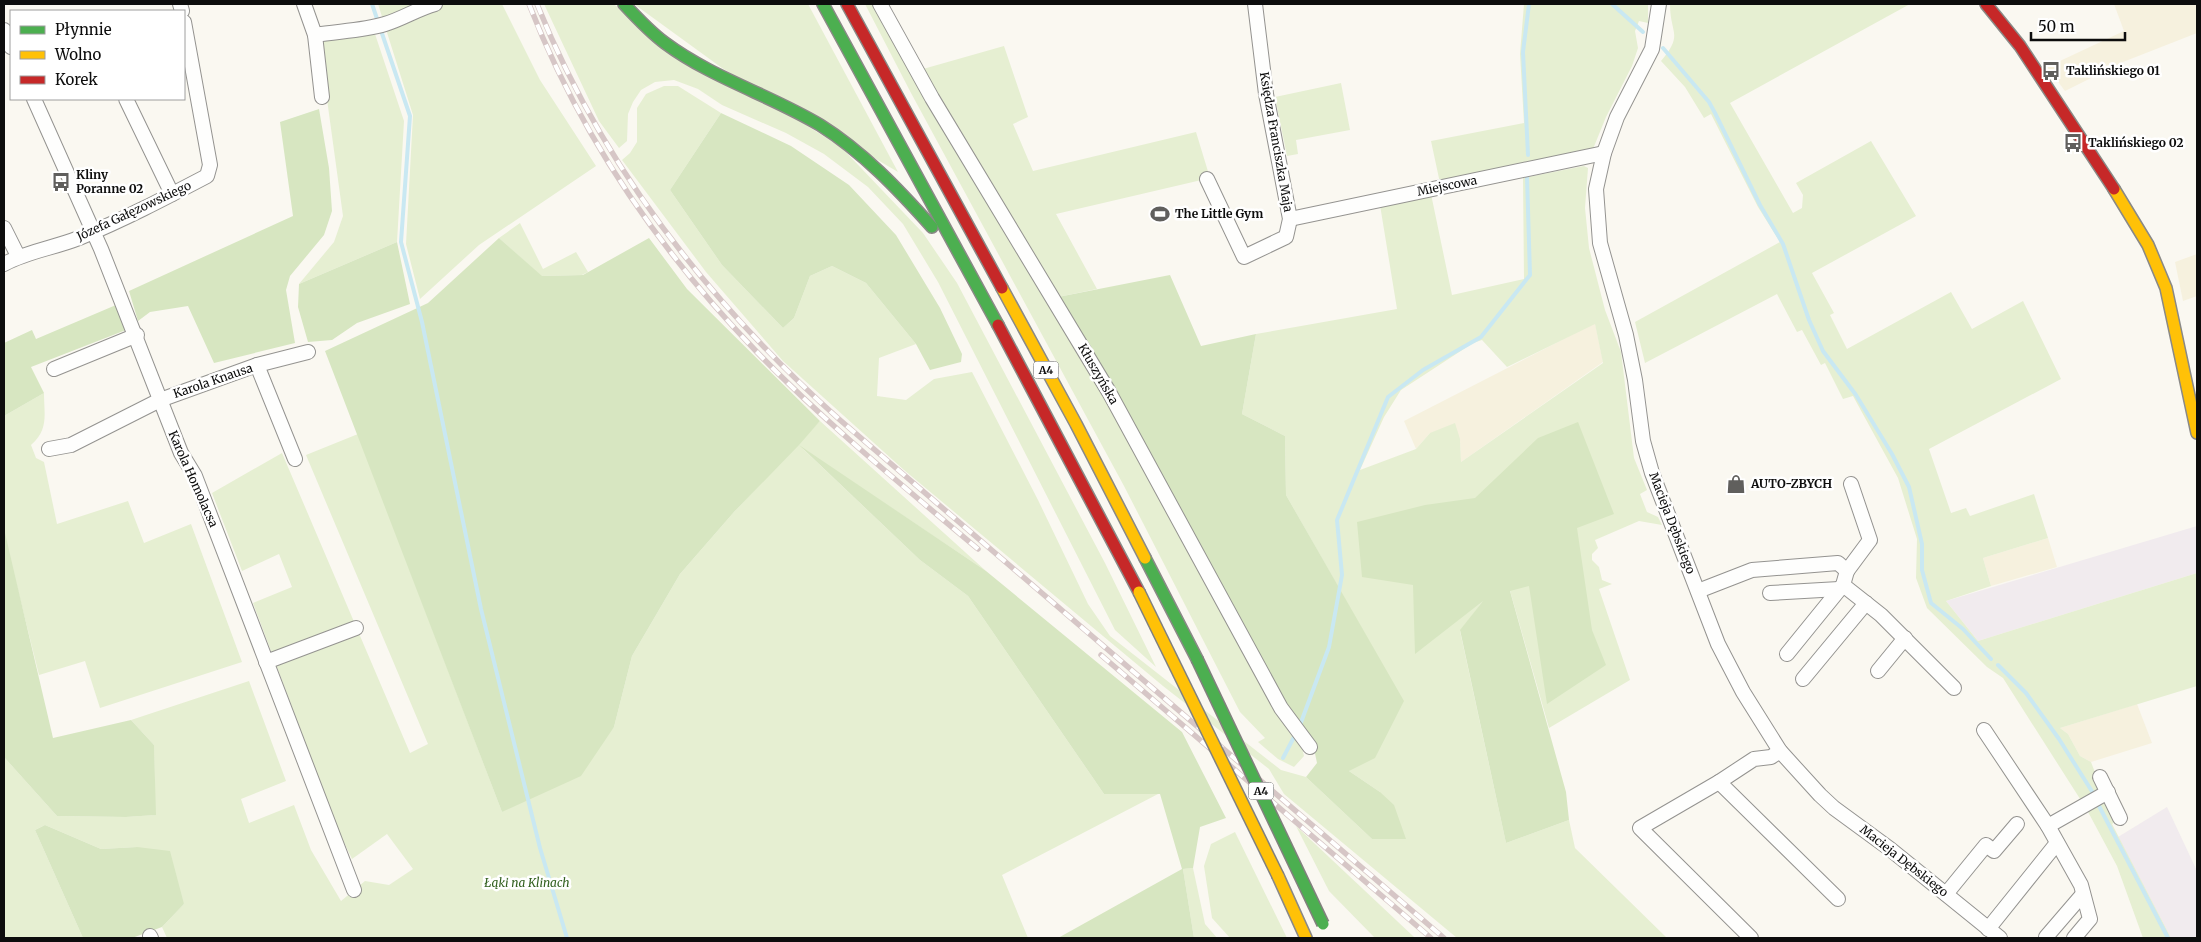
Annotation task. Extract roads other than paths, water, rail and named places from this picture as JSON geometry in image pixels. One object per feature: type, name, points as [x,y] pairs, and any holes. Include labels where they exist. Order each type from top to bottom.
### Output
[{"type":"main road","points":[[624,4],[645,25],[684,56],[820,125],[862,156],[904,195],[934,229],[976,285]]},
{"type":"main road","name":"A4","points":[[823,4],[1059,437],[1139,592],[1278,876],[1306,938]]},
{"type":"main road","name":"A4","points":[[847,4],[1071,415],[1197,659],[1330,938]]},
{"type":"main road","points":[[1986,4],[2020,46],[2106,176],[2148,245],[2166,288],[2197,434]]},
{"type":"street","points":[[304,4],[315,35],[322,97]]},
{"type":"street","points":[[315,35],[371,28],[387,24],[411,12],[435,4]]},
{"type":"street","name":"Kłuszyńska","points":[[880,4],[932,98],[1109,392],[1281,708],[1310,747]]},
{"type":"street","name":"Księdza Franciszka Maja","points":[[1208,179],[1244,257],[1286,237],[1290,218],[1266,94],[1255,4]]},
{"type":"street","name":"Macieja Dębskiego","points":[[1660,4],[1649,58],[1617,117],[1604,152],[1596,189],[1600,243],[1626,335],[1647,456],[1729,668],[1780,751],[1834,808],[2000,938]]},
{"type":"street","name":"Józefa Gałęzowskiego","points":[[4,264],[18,256],[94,232],[207,176],[210,165],[185,28]]},
{"type":"street","points":[[4,30],[10,45]]},
{"type":"street","name":"Karola Homolacsa","points":[[34,100],[94,232],[137,335],[181,453],[195,476],[354,890]]},
{"type":"street","points":[[126,100],[172,194]]},
{"type":"street","name":"Miejscowa","points":[[1290,218],[1604,152]]},
{"type":"street","points":[[4,228],[18,256]]},
{"type":"street","points":[[54,369],[137,335]]},
{"type":"street","points":[[257,365],[308,352]]},
{"type":"street","name":"Karola Knausa","points":[[48,449],[72,445],[160,400],[257,365],[295,458]]},
{"type":"street","points":[[1787,654],[1841,587],[1847,570],[1870,540],[1851,484]]},
{"type":"street","points":[[1698,591],[1752,570],[1838,563],[1847,570]]},
{"type":"street","points":[[1770,593],[1841,587],[1866,603],[1905,638],[1954,688]]},
{"type":"street","points":[[1803,679],[1866,603]]},
{"type":"street","points":[[266,662],[356,628]]},
{"type":"street","points":[[1878,671],[1905,638]]},
{"type":"street","points":[[1984,730],[2048,826],[2084,894],[2090,919],[2074,938]]},
{"type":"street","points":[[1751,938],[1640,828],[1720,782],[1754,759],[1771,757],[1780,751]]},
{"type":"street","points":[[2100,777],[2120,818]]},
{"type":"street","points":[[1720,782],[1838,899]]},
{"type":"street","points":[[2048,826],[2108,792]]},
{"type":"street","points":[[1946,894],[1986,846],[1994,851],[2017,824]]},
{"type":"street","points":[[1988,929],[2057,843]]},
{"type":"street","points":[[2046,937],[2084,894]]},
{"type":"waterway","points":[[372,4],[410,116],[401,242],[422,322],[481,609],[540,848],[567,938]]},
{"type":"waterway","points":[[1528,155],[1523,52],[1529,4]]},
{"type":"waterway","points":[[1612,4],[1643,32]]},
{"type":"waterway","points":[[1663,48],[1709,102],[1760,205],[1783,244],[1809,320],[1823,351],[1856,395],[1892,454],[1909,487],[1922,544],[1922,570],[1931,603],[1963,629],[1991,659]]},
{"type":"waterway","points":[[1300,725],[1329,647],[1342,575],[1337,520],[1388,397],[1423,370],[1481,337],[1530,275],[1527,177]]},
{"type":"waterway","points":[[1998,665],[2026,693],[2059,739],[2093,793]]},
{"type":"waterway","points":[[1283,758],[1294,737]]},
{"type":"waterway","points":[[2099,806],[2168,938]]},
{"type":"railway","points":[[529,4],[549,52],[597,144],[654,231],[686,272],[720,312],[781,377],[864,452],[978,549]]},
{"type":"railway","points":[[537,4],[563,64],[593,121],[627,176],[664,229],[704,280],[747,329],[840,420],[1444,938]]},
{"type":"railway","points":[[1101,655],[1431,938]]},
{"type":"place","name":"Taklińskiego 01","points":[[2051,71]]},
{"type":"place","name":"Taklińskiego 02","points":[[2073,143]]},
{"type":"place","name":"Kliny Poranne 02","points":[[61,182]]},
{"type":"place","name":"The Little Gym","points":[[1160,214]]},
{"type":"place","name":"AUTO-ZBYCH","points":[[1736,484]]},
{"type":"park label","name":"Łąki na Klinach","points":[[527,883]]}]
